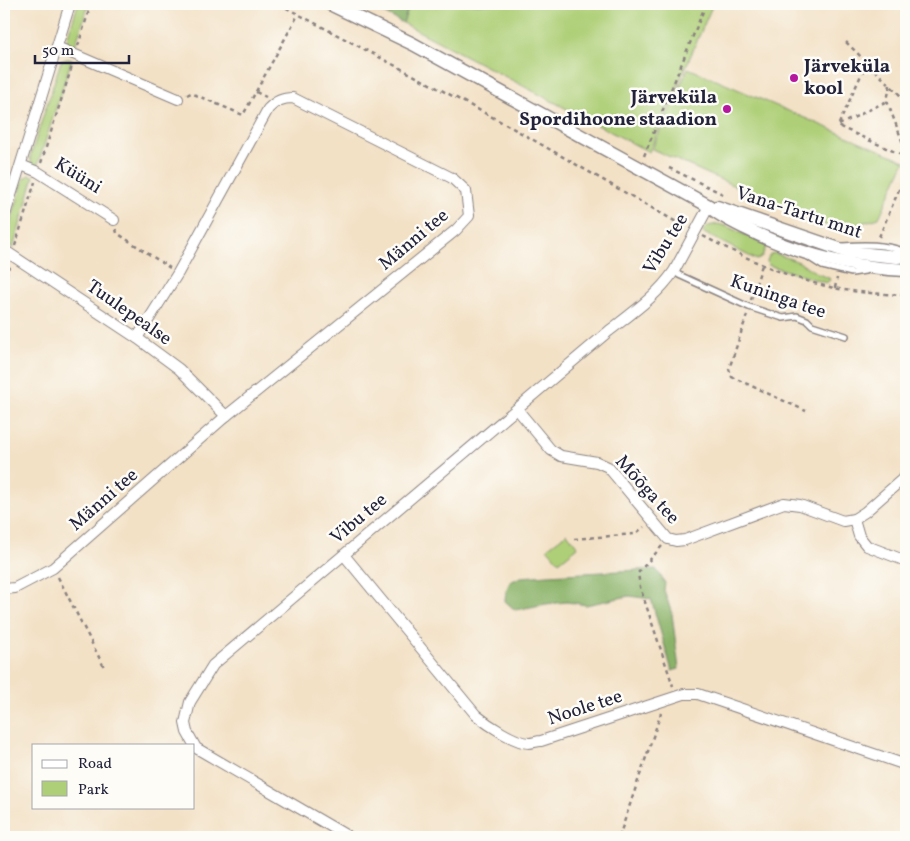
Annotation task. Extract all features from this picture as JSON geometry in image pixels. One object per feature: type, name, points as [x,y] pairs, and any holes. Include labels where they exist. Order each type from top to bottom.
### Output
[{"type":"street","points":[[4,218],[70,4]]},
{"type":"street","name":"Vana-Tartu mnt","points":[[330,4],[413,44],[709,206],[717,214],[771,241],[848,264],[906,270]]},
{"type":"street","points":[[57,47],[178,99]]},
{"type":"street","name":"Männi tee","points":[[4,589],[15,588],[53,568],[226,416],[456,230],[468,216],[466,191],[452,178],[293,98],[282,98],[274,102],[268,109],[178,273],[137,338]]},
{"type":"street","name":"Küüni","points":[[21,165],[38,172],[114,220]]},
{"type":"street","name":"Vana-Tartu mnt","points":[[709,206],[720,207],[848,252],[906,256]]},
{"type":"street","name":"Vibu tee","points":[[194,744],[187,732],[185,723],[190,702],[213,664],[648,299],[669,279],[709,206]]},
{"type":"street","name":"Tuulepealse","points":[[8,253],[137,338],[179,369],[226,416]]},
{"type":"street","name":"Mõõga tee","points":[[517,408],[551,450],[561,456],[597,462],[608,467],[668,539],[676,542],[784,503],[800,505],[843,521],[854,519]]},
{"type":"street","points":[[906,476],[865,512],[854,519],[859,536],[867,546],[906,561]]},
{"type":"street","name":"Noole tee","points":[[344,555],[476,715],[488,724],[520,741],[529,743],[541,741],[684,694],[698,694],[906,765]]},
{"type":"street","name":"Vibu tee","points":[[195,746],[349,837]]},
{"type":"lane","points":[[834,247],[863,244],[895,248],[906,252]]},
{"type":"lane","name":"Kuninga tee","points":[[674,271],[749,307],[783,318],[797,316],[807,320],[812,325],[846,336]]},
{"type":"path","points":[[4,284],[8,253],[38,172],[91,4]]},
{"type":"path","points":[[279,4],[509,126],[695,232],[762,265],[804,280],[835,288],[876,294],[906,295]]},
{"type":"path","points":[[644,156],[706,4]]},
{"type":"path","points":[[178,99],[191,93],[243,115],[298,14]]},
{"type":"path","points":[[846,42],[906,101]]},
{"type":"path","points":[[838,126],[867,62]]},
{"type":"path","points":[[890,85],[888,101],[906,151]]},
{"type":"path","points":[[838,126],[888,101]]},
{"type":"path","points":[[838,126],[906,157]]},
{"type":"path","points":[[669,168],[729,197]]},
{"type":"path","points":[[879,237],[906,173]]},
{"type":"path","points":[[114,220],[117,233],[178,273]]},
{"type":"path","points":[[762,265],[730,369],[732,377],[806,411]]},
{"type":"path","points":[[835,288],[838,275]]},
{"type":"path","points":[[574,539],[635,534],[648,525]]},
{"type":"path","points":[[668,539],[638,573],[640,587],[676,697]]},
{"type":"path","points":[[53,568],[104,667]]},
{"type":"path","points":[[619,837],[661,716],[662,701]]},
{"type":"green space","points":[[78,4],[89,4],[74,49],[68,44],[67,39]]},
{"type":"green space","points":[[366,4],[409,4],[403,23]]},
{"type":"green space","points":[[410,4],[713,4],[649,152],[403,23]]},
{"type":"green space","points":[[72,59],[37,167],[32,164],[30,157],[61,61]]},
{"type":"green space","name":"Järveküla Spordihoone staadion","points":[[688,68],[905,161],[879,218],[845,228],[815,222],[652,149]]},
{"type":"green space","points":[[29,175],[34,176],[13,249],[8,242],[7,234],[24,178]]},
{"type":"green space","points":[[718,224],[767,245],[761,258],[757,260],[702,232],[708,226]]},
{"type":"green space","points":[[774,253],[799,262],[830,280],[826,283],[768,265],[768,258]]},
{"type":"green space","points":[[567,533],[578,547],[559,562],[547,548]]},
{"type":"green space","points":[[656,569],[665,583],[664,590],[672,614],[679,669],[672,671],[651,599],[629,596],[586,605],[567,602],[515,610],[505,601],[506,591],[510,582],[521,577]]},
{"type":"place","name":"Järveküla kool","points":[[794,78]]},
{"type":"place","name":"Järveküla Spordihoone staadion","points":[[727,109]]}]
